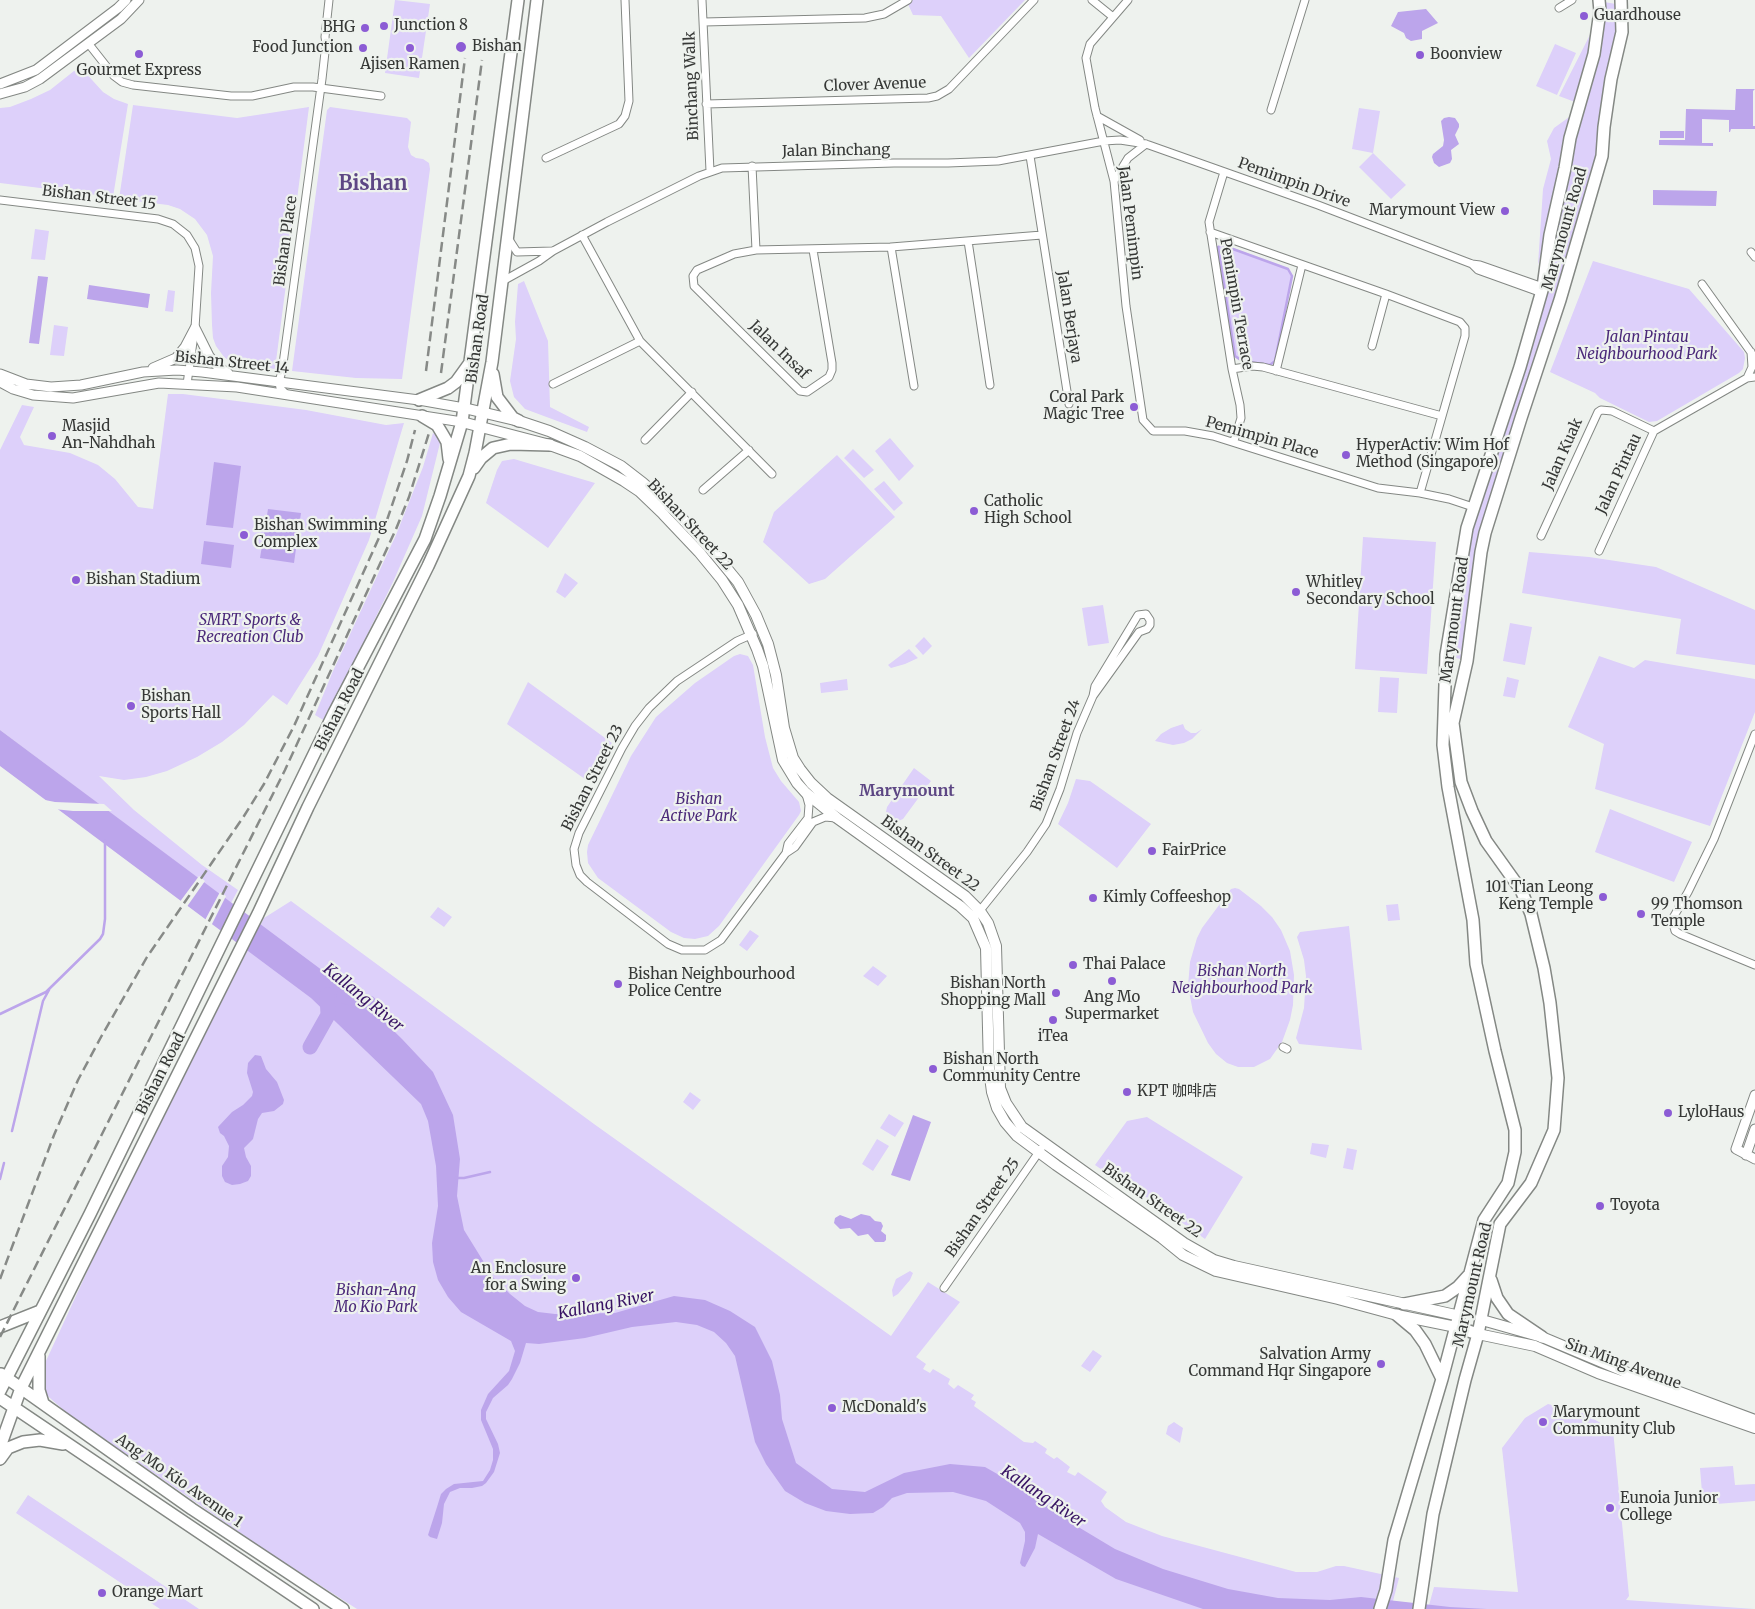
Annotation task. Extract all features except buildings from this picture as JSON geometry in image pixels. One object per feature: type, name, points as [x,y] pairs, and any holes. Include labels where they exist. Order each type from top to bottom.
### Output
[{"type":"main road","name":"Bishan Road","points":[[0,1391],[3,1375],[40,1311],[334,713],[425,539],[462,422],[518,0]]},
{"type":"main road","name":"Bishan Road","points":[[0,1447],[21,1388],[258,914],[308,807],[438,545],[469,476],[492,362],[537,0]]},
{"type":"main road","name":"Marymount Road","points":[[1380,1609],[1394,1540],[1460,1316],[1484,1220],[1508,1182],[1515,1152],[1515,1130],[1476,964],[1474,920],[1448,787],[1443,744],[1446,656],[1467,528],[1520,366],[1542,290],[1550,235],[1570,138],[1594,54],[1600,11],[1599,0]]},
{"type":"main road","name":"Marymount Road","points":[[1418,1609],[1433,1514],[1465,1380],[1482,1320],[1500,1224],[1531,1183],[1554,1130],[1558,1078],[1556,1049],[1544,968],[1531,914],[1521,890],[1486,841],[1472,811],[1461,782],[1453,723],[1467,661],[1485,533],[1560,300],[1602,156],[1611,79],[1622,32],[1620,0]]},
{"type":"main road","points":[[492,362],[496,397],[513,418],[519,421]]},
{"type":"main road","points":[[419,400],[448,388],[456,382],[470,363]]},
{"type":"main road","name":"Bishan Street 22","points":[[464,408],[519,421],[549,431],[585,447],[621,466],[644,483],[676,512],[738,582],[762,629],[776,675],[784,728],[793,758],[800,769],[827,798],[964,896],[976,914]]},
{"type":"main road","points":[[422,416],[437,426],[447,442],[449,466]]},
{"type":"main road","name":"Bishan Street 22","points":[[462,422],[550,445],[580,456],[612,473],[639,491],[699,552],[722,580],[738,605],[752,634],[763,666],[783,760],[797,783],[837,818],[960,906],[988,923],[996,946],[1000,1088],[1013,1115],[1041,1148],[1183,1255],[1216,1271],[1478,1334]]},
{"type":"main road","points":[[469,476],[481,458],[493,448],[511,444],[550,445]]},
{"type":"main road","name":"Bishan Street 22","points":[[1041,1148],[1184,1243],[1214,1260],[1482,1320]]},
{"type":"main road","points":[[1404,1304],[1428,1301],[1444,1296],[1458,1287],[1469,1275]]},
{"type":"main road","points":[[1490,1278],[1497,1298],[1508,1314],[1542,1337]]},
{"type":"main road","points":[[0,1327],[40,1311]]},
{"type":"main road","points":[[1397,1315],[1415,1330],[1425,1344],[1442,1379]]},
{"type":"main road","name":"Sin Ming Avenue","points":[[1482,1320],[1542,1337],[1623,1372],[1755,1420]]},
{"type":"main road","name":"Sin Ming Avenue","points":[[1478,1334],[1534,1346],[1598,1373],[1755,1428]]},
{"type":"main road","points":[[39,1355],[40,1390],[43,1403]]},
{"type":"main road","name":"Ang Mo Kio Avenue 1","points":[[3,1375],[192,1509],[343,1609]]},
{"type":"main road","name":"Ang Mo Kio Avenue 1","points":[[0,1398],[314,1609]]},
{"type":"main road","points":[[0,1459],[8,1448],[23,1442],[40,1440],[67,1444]]},
{"type":"street","points":[[0,84],[36,70],[126,0]]},
{"type":"street","points":[[0,94],[25,87],[40,79],[121,19],[139,0]]},
{"type":"street","name":"Bishan Place","points":[[326,43],[324,37],[330,0]]},
{"type":"street","name":"Bishan Place","points":[[280,382],[326,43],[329,37],[334,0]]},
{"type":"street","points":[[546,158],[618,124],[626,116],[629,101],[625,0]]},
{"type":"street","name":"Binchang Walk","points":[[702,0],[710,171]]},
{"type":"street","points":[[704,22],[865,18],[884,14],[908,0]]},
{"type":"street","name":"Clover Avenue","points":[[706,104],[928,98],[937,96],[949,89],[1034,0]]},
{"type":"street","points":[[1092,0],[1113,16]]},
{"type":"street","name":"Jalan Pemimpin","points":[[1128,0],[1090,44],[1086,52],[1086,63],[1097,116],[1114,181],[1126,306],[1140,408],[1143,420],[1152,431]]},
{"type":"street","points":[[1271,110],[1305,0]]},
{"type":"street","points":[[1559,8],[1570,1]]},
{"type":"street","points":[[88,43],[114,76],[122,82],[133,85],[231,96],[252,96],[294,88],[320,88],[381,96]]},
{"type":"street","points":[[1097,116],[1146,144],[1128,158],[1114,181]]},
{"type":"street","name":"Jalan Binchang","points":[[501,282],[582,236],[710,171],[722,168],[894,163],[948,164],[998,161],[1104,141]]},
{"type":"street","name":"Pemimpin Drive","points":[[1104,141],[1134,141],[1146,144],[1403,237],[1472,264],[1478,270],[1542,290]]},
{"type":"street","name":"Jalan Berjaya","points":[[1030,156],[1069,404]]},
{"type":"street","points":[[752,166],[756,250],[891,247],[1042,235]]},
{"type":"street","name":"Pemimpin Terrace","points":[[1224,172],[1209,222],[1232,370],[1240,405],[1241,418],[1234,441]]},
{"type":"street","name":"Bishan Street 15","points":[[0,200],[158,219],[173,224],[187,235],[195,248],[199,266],[195,328],[187,384]]},
{"type":"street","points":[[1210,232],[1386,294],[1460,322],[1465,328],[1465,336],[1420,493]]},
{"type":"street","name":"Jalan Binchang","points":[[507,236],[517,252],[553,251]]},
{"type":"street","points":[[582,236],[640,341],[772,474]]},
{"type":"street","points":[[968,241],[990,385]]},
{"type":"street","points":[[891,247],[914,386]]},
{"type":"street","name":"Jalan Insaf","points":[[756,250],[734,254],[697,270],[693,276],[694,286],[800,391],[807,392],[829,377],[832,370],[813,250]]},
{"type":"street","points":[[1276,371],[1302,264]]},
{"type":"street","points":[[1702,284],[1753,355],[1751,378]]},
{"type":"street","points":[[1372,346],[1386,294]]},
{"type":"street","points":[[143,372],[176,358],[186,347],[195,328]]},
{"type":"street","points":[[195,328],[209,356],[218,367],[232,376]]},
{"type":"street","points":[[553,384],[640,341]]},
{"type":"street","points":[[1232,370],[1252,366],[1276,371],[1442,416]]},
{"type":"street","name":"Bishan Street 14","points":[[0,374],[26,384],[51,387],[81,385],[143,372],[163,370],[189,371],[419,400],[464,408]]},
{"type":"street","name":"Jalan Pintau","points":[[1599,551],[1654,431],[1751,378]]},
{"type":"street","name":"Bishan Street 14","points":[[0,382],[13,389],[33,395],[73,398],[159,383],[237,387],[462,422]]},
{"type":"street","points":[[280,382],[280,388],[286,394]]},
{"type":"street","points":[[645,440],[692,392]]},
{"type":"street","name":"Jalan Kuak","points":[[1540,536],[1598,412],[1601,410],[1612,411],[1654,431]]},
{"type":"street","name":"Pemimpin Place","points":[[1152,431],[1185,431],[1234,441],[1378,488],[1420,493],[1449,499],[1473,507]]},
{"type":"street","points":[[703,490],[749,450]]},
{"type":"street","name":"Bishan Street 24","points":[[976,914],[1022,859],[1046,824],[1095,686],[1134,620],[1138,615],[1146,614],[1150,620],[1150,625],[1147,629],[1139,632],[1093,696]]},
{"type":"street","name":"Bishan Street 23","points":[[762,629],[729,646],[677,681],[649,708],[635,726],[622,748],[579,833],[574,850],[576,865],[580,874],[587,882],[668,944],[682,950],[695,952],[705,950],[721,940],[786,854],[795,847],[813,822],[825,817],[837,818]]},
{"type":"street","points":[[1755,734],[1714,839],[1674,916],[1673,923],[1675,931],[1686,938],[1755,965]]},
{"type":"street","name":"Bishan Street 23","points":[[786,854],[788,844],[808,818],[809,805],[806,792]]},
{"type":"street","points":[[1755,1095],[1737,1145],[1750,1150],[1755,1159]]},
{"type":"street","points":[[1750,1150],[1755,1129]]},
{"type":"street","name":"Bishan Street 25","points":[[944,1288],[1041,1148]]},
{"type":"green space","points":[[395,0],[430,4],[419,78],[385,73]]},
{"type":"green space","points":[[911,0],[1025,0],[969,58],[941,16],[913,15],[907,2]]},
{"type":"green space","points":[[1599,1],[1621,5],[1602,156],[1485,533],[1467,661],[1446,655],[1463,549],[1543,287],[1552,216],[1538,265],[1543,189],[1551,159],[1547,141],[1554,128],[1572,115],[1575,102],[1559,96],[1600,15]]},
{"type":"green space","points":[[1555,44],[1576,53],[1557,95],[1536,86]]},
{"type":"green space","points":[[83,70],[103,92],[114,99],[128,104],[113,197],[0,183],[0,108],[10,107],[31,99],[50,90],[74,71]]},
{"type":"green space","points":[[133,105],[237,118],[309,107],[275,369],[232,363],[224,357],[216,346],[212,325],[213,256],[207,235],[195,219],[180,209],[168,205],[119,199]]},
{"type":"green space","points":[[330,107],[407,118],[411,122],[408,147],[411,155],[429,163],[430,169],[402,379],[356,378],[292,371],[327,110]]},
{"type":"green space","points":[[1359,108],[1380,111],[1373,153],[1352,149]]},
{"type":"green space","points":[[1373,153],[1406,185],[1391,199],[1359,167]]},
{"type":"green space","points":[[35,229],[49,231],[45,260],[31,259]]},
{"type":"green space","points":[[1222,245],[1288,269],[1292,276],[1275,361],[1270,365],[1242,361],[1235,356],[1218,247]]},
{"type":"green space","name":"Jalan Pintau Neighbourhood Park","points":[[1593,261],[1689,289],[1744,352],[1743,369],[1657,421],[1649,422],[1600,398],[1595,393],[1550,372]]},
{"type":"green space","points":[[524,281],[548,341],[550,407],[589,427],[587,432],[525,409],[514,397],[510,381],[516,339],[515,322],[518,284]]},
{"type":"green space","points":[[168,290],[175,291],[173,312],[165,311]]},
{"type":"green space","points":[[54,325],[68,327],[64,356],[50,355]]},
{"type":"green space","name":"SMRT Sports & Recreation Club","points":[[168,394],[183,394],[306,410],[386,425],[404,423],[369,540],[318,656],[287,705],[273,695],[244,725],[222,742],[197,757],[167,771],[146,777],[124,780],[99,776],[134,810],[202,865],[238,890],[231,903],[0,730],[0,450],[22,405],[34,407],[20,437],[24,445],[70,453],[98,465],[115,479],[138,507],[153,509]]},
{"type":"green space","points":[[433,433],[437,436],[440,443],[422,516],[393,582],[325,721],[315,715],[333,671],[396,535],[423,467]]},
{"type":"green space","points":[[890,438],[914,466],[899,481],[875,451]]},
{"type":"green space","points":[[853,449],[874,470],[864,478],[844,458]]},
{"type":"green space","points":[[837,455],[895,517],[825,579],[809,584],[763,542],[774,512]]},
{"type":"green space","points":[[514,459],[595,483],[548,548],[486,503],[502,461]]},
{"type":"green space","points":[[884,481],[903,503],[894,511],[874,489]]},
{"type":"green space","points":[[1363,537],[1436,542],[1427,674],[1355,669]]},
{"type":"green space","points":[[1529,552],[1589,557],[1656,567],[1755,610],[1755,665],[1676,654],[1681,619],[1522,593]]},
{"type":"green space","points":[[565,573],[578,583],[565,598],[556,592]]},
{"type":"green space","points":[[1103,605],[1109,643],[1088,646],[1082,608]]},
{"type":"green space","points":[[1510,623],[1532,627],[1525,665],[1503,661]]},
{"type":"green space","points":[[924,637],[932,646],[923,655],[915,646]]},
{"type":"green space","points":[[909,649],[918,658],[891,668],[888,665]]},
{"type":"green space","name":"Bishan Active Park","points":[[740,654],[748,656],[753,665],[765,737],[773,768],[781,781],[799,802],[801,811],[719,926],[708,936],[695,939],[684,938],[671,932],[598,878],[588,863],[588,845],[631,756],[656,717],[695,683],[734,656]]},
{"type":"green space","points":[[1599,656],[1634,668],[1645,660],[1755,679],[1755,712],[1710,826],[1595,789],[1604,744],[1568,727]]},
{"type":"green space","points":[[1380,677],[1399,678],[1397,713],[1378,712]]},
{"type":"green space","points":[[1507,677],[1519,680],[1515,698],[1503,696]]},
{"type":"green space","points":[[847,679],[848,690],[821,693],[820,683]]},
{"type":"green space","points":[[528,682],[612,743],[592,784],[507,724]]},
{"type":"green space","points":[[1183,724],[1185,729],[1191,733],[1196,733],[1202,729],[1192,739],[1184,743],[1173,745],[1155,741],[1161,734]]},
{"type":"green space","points":[[914,768],[931,781],[903,819],[890,822],[885,817],[887,807]]},
{"type":"green space","points":[[1076,779],[1090,781],[1151,824],[1117,868],[1058,824]]},
{"type":"green space","points":[[1610,809],[1692,842],[1674,882],[1595,852]]},
{"type":"green space","name":"Bishan North Neighbourhood Park","points":[[1235,888],[1261,906],[1281,930],[1290,951],[1294,975],[1293,1005],[1282,1042],[1270,1059],[1254,1067],[1238,1067],[1227,1063],[1216,1054],[1208,1043],[1193,1012],[1188,986],[1190,962],[1197,938],[1202,928],[1231,889]]},
{"type":"green space","name":"Bishan-Ang Mo Kio Park","points":[[291,901],[594,1124],[891,1336],[928,1282],[960,1302],[916,1357],[926,1364],[923,1369],[930,1373],[933,1369],[950,1379],[948,1384],[954,1389],[958,1385],[974,1395],[971,1399],[976,1402],[974,1406],[1024,1442],[1033,1443],[1035,1441],[1047,1449],[1045,1453],[1054,1459],[1057,1457],[1070,1467],[1067,1472],[1075,1476],[1078,1472],[1107,1492],[1101,1501],[1105,1507],[1126,1522],[1162,1536],[1296,1572],[1317,1572],[1336,1566],[1344,1566],[1399,1578],[1391,1609],[357,1609],[262,1548],[67,1413],[42,1391],[42,1379],[45,1363],[109,1224],[264,918]]},
{"type":"green space","points":[[1398,904],[1400,920],[1388,921],[1386,905]]},
{"type":"green space","points":[[438,907],[452,917],[444,927],[430,917]]},
{"type":"green space","points":[[1349,926],[1362,1050],[1299,1044],[1296,1038],[1304,1008],[1306,976],[1304,960],[1297,937],[1300,932]]},
{"type":"green space","points":[[750,930],[759,936],[747,951],[739,945]]},
{"type":"green space","points":[[873,966],[887,976],[878,986],[863,976]]},
{"type":"green space","points":[[690,1092],[701,1100],[693,1110],[683,1102]]},
{"type":"green space","points":[[889,1114],[904,1123],[895,1137],[880,1128]]},
{"type":"green space","points":[[1147,1117],[1243,1177],[1205,1239],[1136,1190],[1134,1192],[1095,1165],[1127,1121]]},
{"type":"green space","points":[[877,1139],[889,1146],[873,1171],[862,1164]]},
{"type":"green space","points":[[1312,1143],[1329,1145],[1326,1158],[1310,1154]]},
{"type":"green space","points":[[1347,1148],[1357,1150],[1353,1170],[1343,1168]]},
{"type":"green space","points":[[910,1271],[913,1273],[910,1280],[893,1297],[892,1290],[896,1279]]},
{"type":"green space","points":[[1093,1350],[1102,1356],[1090,1372],[1081,1366]]},
{"type":"green space","points":[[1548,1404],[1583,1413],[1613,1430],[1629,1596],[1626,1600],[1755,1609],[1428,1609],[1434,1587],[1518,1592],[1502,1448],[1525,1418]]},
{"type":"green space","points":[[1174,1422],[1183,1428],[1180,1443],[1166,1434],[1168,1426]]},
{"type":"green space","points":[[1733,1466],[1735,1485],[1755,1484],[1755,1501],[1703,1505],[1700,1468]]},
{"type":"green space","points":[[28,1495],[199,1609],[160,1609],[16,1513]]},
{"type":"shaded area","points":[[1426,9],[1438,23],[1422,31],[1422,39],[1411,41],[1406,38],[1404,33],[1391,26],[1398,12]]},
{"type":"shaded area","points":[[1736,89],[1755,89],[1753,91],[1753,126],[1755,126],[1755,129],[1731,129],[1729,132],[1729,120],[1702,119],[1702,143],[1713,143],[1713,146],[1659,145],[1659,140],[1685,140],[1686,109],[1735,110]]},
{"type":"shaded area","points":[[1449,117],[1455,118],[1459,124],[1455,135],[1459,144],[1451,150],[1452,159],[1450,163],[1439,167],[1434,163],[1432,157],[1443,146],[1441,121]]},
{"type":"shaded area","points":[[1660,131],[1684,131],[1684,138],[1660,138]]},
{"type":"shaded area","points":[[1653,190],[1717,191],[1716,206],[1653,205]]},
{"type":"shaded area","points":[[38,276],[48,277],[39,344],[29,343]]},
{"type":"shaded area","points":[[89,285],[150,294],[148,308],[87,299]]},
{"type":"shaded area","points":[[214,462],[241,466],[233,528],[206,525]]},
{"type":"shaded area","points":[[268,509],[301,513],[294,563],[260,558]]},
{"type":"shaded area","points":[[204,541],[234,545],[231,568],[201,564]]},
{"type":"shaded area","points":[[0,730],[362,1000],[433,1072],[453,1115],[460,1159],[457,1196],[464,1230],[493,1277],[510,1294],[525,1306],[538,1312],[555,1314],[615,1313],[674,1296],[705,1300],[730,1311],[755,1327],[772,1361],[780,1395],[782,1419],[796,1463],[832,1489],[865,1492],[904,1473],[950,1464],[985,1467],[1036,1496],[1075,1525],[1115,1549],[1163,1569],[1228,1589],[1278,1598],[1330,1600],[1361,1597],[1450,1607],[1487,1609],[1203,1609],[1116,1579],[1038,1534],[1035,1548],[1025,1567],[1022,1566],[1020,1563],[1025,1532],[1020,1523],[986,1501],[953,1492],[907,1493],[892,1498],[873,1513],[850,1514],[826,1511],[805,1503],[785,1491],[766,1464],[755,1442],[735,1356],[726,1343],[714,1332],[697,1325],[676,1322],[632,1327],[585,1338],[539,1344],[526,1343],[520,1363],[512,1379],[493,1398],[486,1412],[486,1419],[498,1444],[500,1453],[494,1472],[482,1486],[460,1488],[450,1492],[444,1504],[442,1523],[437,1539],[430,1537],[428,1535],[441,1494],[454,1484],[483,1481],[490,1470],[493,1460],[493,1449],[481,1420],[481,1410],[488,1394],[509,1371],[515,1351],[511,1341],[461,1312],[448,1297],[438,1280],[433,1262],[432,1243],[438,1206],[436,1166],[428,1121],[421,1104],[311,998],[0,766]]},
{"type":"shaded area","points":[[255,1055],[261,1056],[266,1069],[277,1082],[284,1100],[283,1104],[274,1111],[262,1113],[258,1119],[253,1139],[244,1148],[251,1166],[251,1176],[248,1181],[232,1185],[225,1182],[222,1176],[222,1166],[228,1157],[229,1146],[218,1127],[232,1112],[252,1096],[253,1092],[247,1073],[248,1063]]},
{"type":"shaded area","points":[[913,1115],[931,1122],[910,1181],[891,1175]]},
{"type":"shaded area","points":[[861,1214],[881,1222],[883,1226],[881,1231],[886,1235],[884,1242],[875,1242],[868,1234],[858,1236],[850,1228],[840,1229],[834,1223],[835,1218],[840,1215],[851,1219]]},
{"type":"pier","points":[[40,799],[55,802],[104,804],[112,811],[54,809]]},
{"type":"pier","points":[[199,876],[205,881],[186,908],[179,903]]},
{"type":"pier","points":[[220,892],[226,896],[211,926],[204,922]]},
{"type":"waterway","points":[[1222,245],[1288,269],[1292,276],[1275,361],[1270,365],[1242,361],[1235,356],[1218,247],[1222,245]]},
{"type":"waterway","points":[[0,1014],[46,992],[100,939],[103,934],[105,919],[105,841]]},
{"type":"waterway","points":[[12,1131],[43,1001],[49,990]]},
{"type":"waterway","points":[[310,1047],[328,1015],[327,995]]},
{"type":"waterway","name":"Kallang River","points":[[344,996],[369,1003]]},
{"type":"waterway","points":[[0,1179],[4,1163]]},
{"type":"waterway","points":[[456,1178],[490,1172]]},
{"type":"railway","points":[[426,371],[465,58]]},
{"type":"railway","points":[[441,373],[482,60]]},
{"type":"railway","points":[[0,1279],[54,1135],[78,1080],[147,957],[244,816],[264,784],[294,726],[387,520],[407,461],[415,430]]},
{"type":"railway","points":[[0,1337],[285,770],[396,529],[409,497],[429,433]]},
{"type":"place","name":"Guardhouse","points":[[1584,16]]},
{"type":"place","name":"Junction 8","points":[[384,26]]},
{"type":"place","name":"BHG","points":[[365,28]]},
{"type":"place","name":"Bishan","points":[[461,47]]},
{"type":"place","name":"Food Junction","points":[[363,48]]},
{"type":"place","name":"Ajisen Ramen","points":[[410,48]]},
{"type":"place","name":"Gourmet Express","points":[[139,54]]},
{"type":"place","name":"Boonview","points":[[1420,55]]},
{"type":"place","name":"Marymount View","points":[[1505,211]]},
{"type":"place","name":"Coral Park Magic Tree","points":[[1134,407]]},
{"type":"place","name":"Masjid An-Nahdhah","points":[[52,436]]},
{"type":"place","name":"HyperActiv: Wim Hof Method (Singapore)","points":[[1346,455]]},
{"type":"place","name":"Catholic High School","points":[[974,511]]},
{"type":"place","name":"Bishan Swimming Complex","points":[[244,535]]},
{"type":"place","name":"Bishan Stadium","points":[[76,580]]},
{"type":"place","name":"Whitley Secondary School","points":[[1296,592]]},
{"type":"place","name":"Bishan Sports Hall","points":[[131,706]]},
{"type":"place","name":"FairPrice","points":[[1152,851]]},
{"type":"place","name":"101 Tian Leong Keng Temple","points":[[1603,897]]},
{"type":"place","name":"Kimly Coffeeshop","points":[[1093,898]]},
{"type":"place","name":"99 Thomson Temple","points":[[1641,914]]},
{"type":"place","name":"Thai Palace","points":[[1073,965]]},
{"type":"place","name":"Ang Mo Supermarket","points":[[1112,981]]},
{"type":"place","name":"Bishan Neighbourhood Police Centre","points":[[618,984]]},
{"type":"place","name":"Bishan North Shopping Mall","points":[[1056,993]]},
{"type":"place","name":"iTea","points":[[1053,1020]]},
{"type":"place","name":"Bishan North Community Centre","points":[[933,1069]]},
{"type":"place","name":"KPT 咖啡店","points":[[1127,1092]]},
{"type":"place","name":"LyloHaus","points":[[1668,1113]]},
{"type":"place","name":"Toyota","points":[[1600,1206]]},
{"type":"place","name":"An Enclosure for a Swing","points":[[576,1278]]},
{"type":"place","name":"Salvation Army Command Hqr Singapore","points":[[1381,1364]]},
{"type":"place","name":"McDonald's","points":[[832,1408]]},
{"type":"place","name":"Marymount Community Club","points":[[1543,1422]]},
{"type":"place","name":"Eunoia Junior College","points":[[1610,1508]]},
{"type":"place","name":"Orange Mart","points":[[102,1593]]},
{"type":"district","name":"Bishan","points":[[373,184]]},
{"type":"district","name":"Marymount","points":[[907,791]]}]
